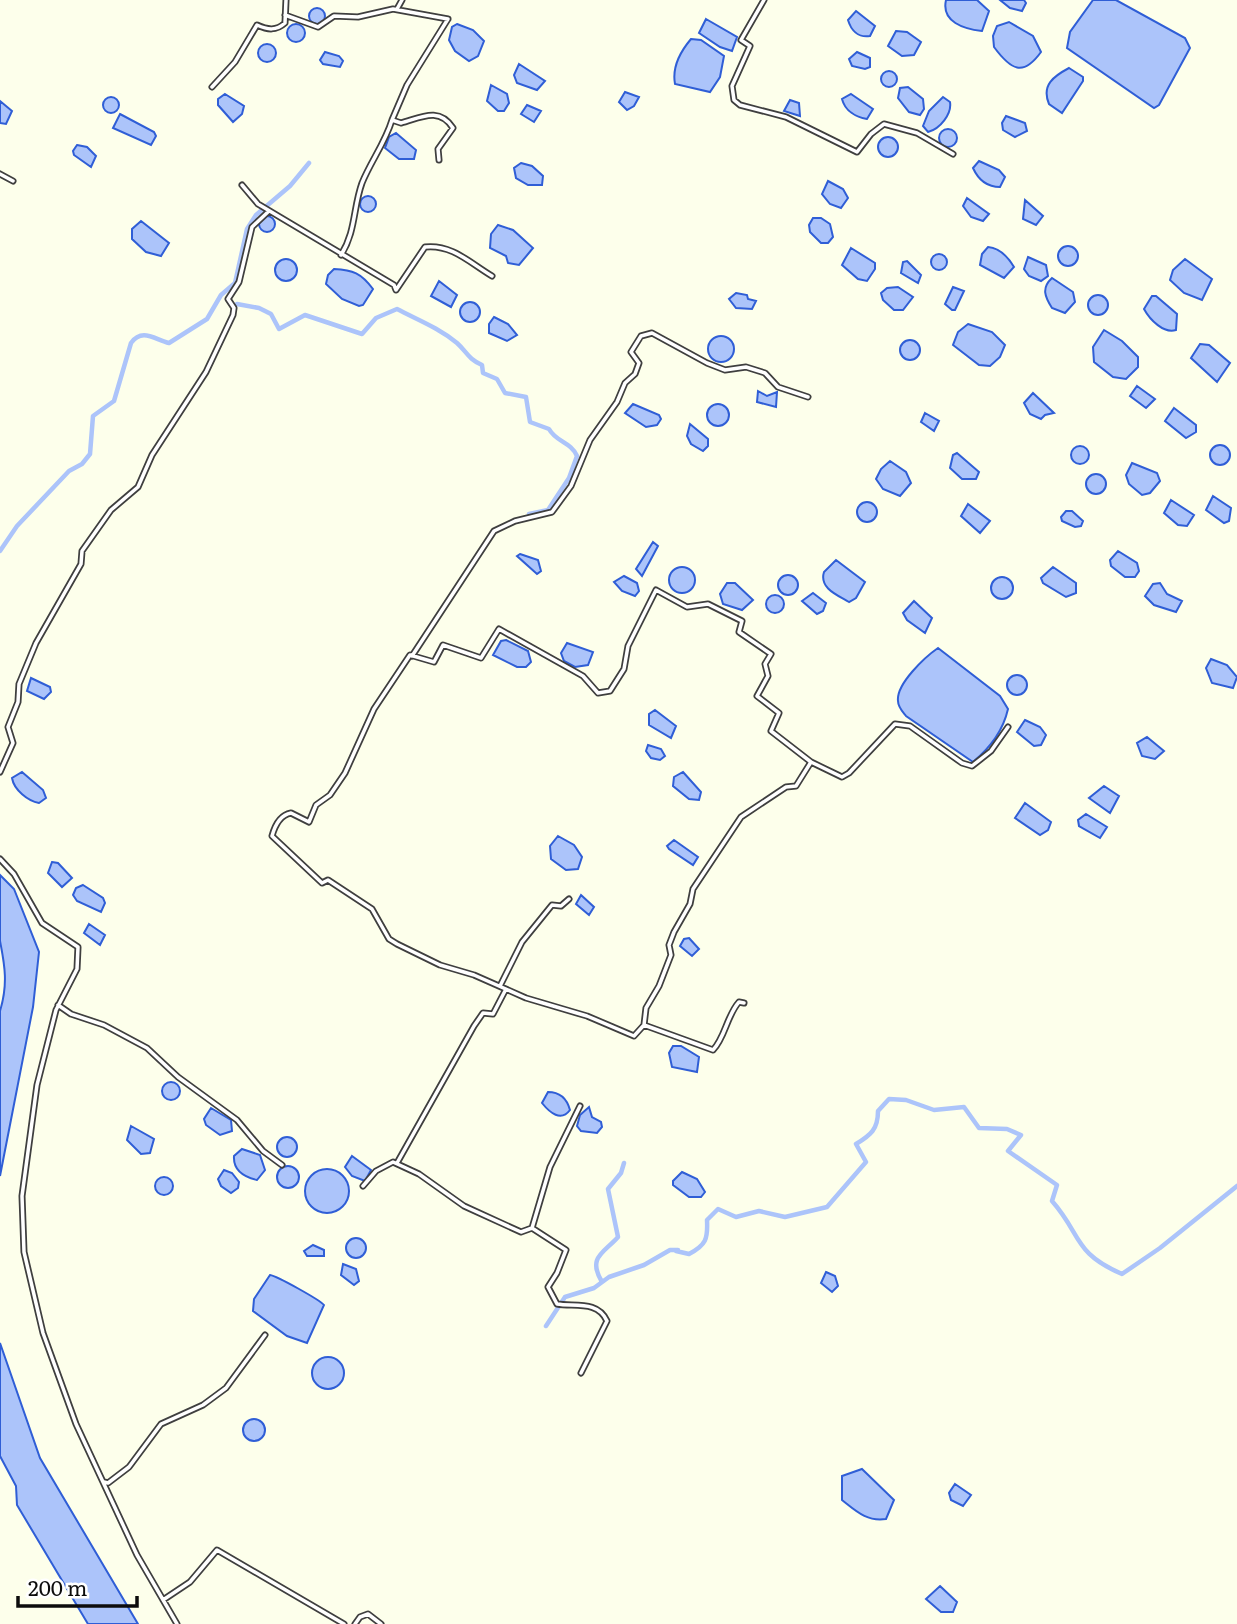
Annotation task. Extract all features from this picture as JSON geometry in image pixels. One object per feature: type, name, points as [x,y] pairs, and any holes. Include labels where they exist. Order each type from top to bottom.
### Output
[{"type":"street","points":[[212,87],[234,62],[257,25],[268,30],[279,29],[285,23],[286,0]]},
{"type":"street","points":[[397,9],[402,0]]},
{"type":"street","points":[[764,0],[741,40],[750,46],[732,86],[734,100],[740,105],[786,117],[858,152],[871,134],[884,124],[917,133],[953,154]]},
{"type":"street","points":[[285,15],[318,27],[334,16],[358,17],[380,10],[397,9],[448,19],[407,85],[388,134],[363,182],[357,201],[356,218],[341,255]]},
{"type":"street","points":[[392,120],[401,123],[423,114],[437,116],[451,124],[453,128],[438,149],[439,160]]},
{"type":"street","points":[[0,174],[13,181]]},
{"type":"street","points":[[242,185],[258,204],[394,285],[396,290],[425,247],[436,246],[458,253],[492,276]]},
{"type":"street","points":[[0,772],[13,743],[8,727],[18,702],[19,684],[36,643],[78,570],[82,551],[111,510],[138,487],[152,454],[206,372],[233,314],[234,308],[228,299],[236,289],[252,227],[269,211]]},
{"type":"street","points":[[808,397],[778,387],[765,373],[746,367],[725,370],[652,333],[641,336],[631,352],[639,363],[635,374],[625,383],[617,402],[590,440],[571,486],[562,499],[548,514],[515,521],[494,531],[374,709],[345,773],[330,795],[316,805],[309,822],[291,813],[284,814],[275,826],[272,836],[313,877],[322,883],[328,880],[372,909],[389,939],[397,944],[440,965],[634,1036],[644,1025],[646,1008],[659,986],[671,954],[669,945],[690,905],[693,889],[741,817],[786,787],[796,786],[811,762]]},
{"type":"street","points":[[412,656],[434,663],[443,645],[481,658],[499,629],[583,676],[598,693],[610,691],[624,669],[628,646],[656,590],[687,607],[708,604],[741,621],[738,632],[771,654],[765,664],[768,676],[757,696],[779,713],[771,731],[811,762],[842,777],[864,758],[882,736],[901,722],[962,763],[972,766],[991,751],[1008,727]]},
{"type":"street","points":[[0,859],[14,874],[42,923],[78,947],[77,969],[58,1005],[37,1085],[22,1196],[24,1252],[32,1296],[55,1370],[104,1482],[137,1555],[177,1624]]},
{"type":"street","points":[[500,986],[529,932],[552,905],[561,906],[569,899]]},
{"type":"street","points":[[397,1163],[474,1027],[483,1013],[493,1014],[506,988]]},
{"type":"street","points":[[644,1025],[713,1050],[719,1044],[734,1007],[739,1002],[744,1003]]},
{"type":"street","points":[[58,1005],[71,1014],[104,1025],[148,1048],[178,1077],[237,1120],[263,1151],[282,1165]]},
{"type":"street","points":[[532,1228],[550,1167],[580,1106]]},
{"type":"street","points":[[363,1186],[376,1171],[393,1162],[419,1174],[472,1210],[522,1232],[532,1228]]},
{"type":"street","points":[[532,1228],[566,1250],[559,1270],[548,1287],[559,1305],[572,1308],[590,1306],[598,1309],[607,1321],[581,1373]]},
{"type":"street","points":[[104,1482],[108,1483],[129,1468],[161,1424],[203,1405],[226,1388],[265,1335]]},
{"type":"street","points":[[163,1600],[190,1582],[217,1550],[344,1624]]},
{"type":"street","points":[[355,1624],[360,1617],[368,1614],[381,1624]]},
{"type":"water","points":[[946,0],[977,0],[989,11],[982,31],[961,26],[950,19],[945,8]]},
{"type":"water","points":[[1000,0],[1024,0],[1026,3],[1022,11],[1010,8]]},
{"type":"water","points":[[1093,0],[1116,0],[1185,38],[1190,48],[1159,105],[1154,108],[1067,48],[1070,32]]},
{"type":"water","points":[[314,8],[320,8],[325,16],[323,22],[314,24],[309,19],[309,13]]},
{"type":"water","points":[[856,11],[875,26],[870,36],[859,34],[851,27],[848,20]]},
{"type":"water","points":[[706,19],[737,37],[732,51],[720,47],[699,33]]},
{"type":"water","points":[[1009,22],[1033,36],[1041,52],[1035,60],[1023,67],[1017,68],[1006,61],[994,47],[993,36],[997,26]]},
{"type":"water","points":[[296,24],[302,27],[305,33],[302,39],[296,42],[290,39],[287,33],[290,27]]},
{"type":"water","points":[[457,24],[473,30],[484,41],[478,56],[469,61],[455,51],[449,40],[452,27]]},
{"type":"water","points":[[896,31],[907,32],[921,42],[914,55],[902,56],[888,46]]},
{"type":"water","points":[[691,39],[701,40],[724,56],[720,77],[710,92],[675,84],[678,60]]},
{"type":"water","points":[[263,44],[271,44],[276,53],[274,60],[263,62],[258,57],[258,49]]},
{"type":"water","points":[[325,52],[339,56],[343,61],[340,67],[323,64],[320,60]]},
{"type":"water","points":[[857,52],[870,58],[870,67],[865,69],[852,66],[849,59]]},
{"type":"water","points":[[519,64],[545,81],[537,90],[517,83],[514,75]]},
{"type":"water","points":[[1069,68],[1083,77],[1083,81],[1062,113],[1049,104],[1047,91],[1050,82]]},
{"type":"water","points":[[886,71],[892,71],[897,79],[895,85],[886,87],[881,82],[881,76]]},
{"type":"water","points":[[491,85],[507,94],[509,103],[504,111],[498,111],[487,101]]},
{"type":"water","points":[[908,87],[923,99],[924,109],[920,115],[909,112],[898,98],[900,88]]},
{"type":"water","points":[[625,92],[639,97],[634,106],[627,110],[619,102]]},
{"type":"water","points":[[225,94],[244,106],[242,114],[233,122],[218,105],[218,99]]},
{"type":"water","points":[[851,94],[873,109],[867,119],[855,115],[846,107],[842,99]]},
{"type":"water","points":[[108,97],[114,97],[119,105],[117,111],[108,113],[103,108],[103,102]]},
{"type":"water","points":[[943,97],[950,102],[947,116],[941,124],[928,132],[923,126],[929,111]]},
{"type":"water","points":[[790,100],[799,103],[800,116],[784,111]]},
{"type":"water","points":[[0,101],[12,111],[6,124],[0,123]]},
{"type":"water","points":[[527,105],[541,111],[534,122],[521,114]]},
{"type":"water","points":[[120,114],[154,132],[156,136],[151,145],[113,128]]},
{"type":"water","points":[[1006,116],[1025,123],[1027,131],[1015,137],[1003,130],[1002,123]]},
{"type":"water","points":[[944,129],[952,129],[957,138],[955,145],[944,147],[939,142],[939,134]]},
{"type":"water","points":[[396,133],[416,150],[414,159],[399,159],[385,148],[389,137]]},
{"type":"water","points":[[888,137],[895,140],[898,147],[895,154],[888,157],[881,154],[878,147],[881,140]]},
{"type":"water","points":[[77,145],[87,147],[96,156],[91,167],[74,155],[73,151]]},
{"type":"water","points":[[979,161],[999,170],[1005,177],[1000,187],[987,184],[978,176],[973,168]]},
{"type":"water","points":[[521,163],[532,166],[543,176],[542,185],[528,185],[516,178],[514,168]]},
{"type":"water","points":[[828,181],[843,189],[848,198],[841,208],[830,204],[822,194]]},
{"type":"water","points":[[365,196],[371,196],[376,204],[374,210],[365,212],[360,207],[360,201]]},
{"type":"water","points":[[967,198],[989,214],[983,221],[971,217],[963,206]]},
{"type":"water","points":[[1025,200],[1043,216],[1036,225],[1023,219]]},
{"type":"water","points":[[267,216],[275,224],[267,232],[259,224]]},
{"type":"water","points":[[813,218],[821,218],[830,224],[833,237],[828,243],[821,243],[810,232],[809,225]]},
{"type":"water","points":[[141,221],[169,243],[161,256],[146,252],[132,239],[132,229]]},
{"type":"water","points":[[498,225],[513,230],[533,248],[519,265],[508,263],[506,256],[490,248],[491,234]]},
{"type":"water","points":[[1064,246],[1072,246],[1078,256],[1072,266],[1064,266],[1058,260],[1058,252]]},
{"type":"water","points":[[988,247],[1003,254],[1014,267],[1004,278],[980,265],[982,254]]},
{"type":"water","points":[[851,248],[875,263],[875,269],[867,281],[858,279],[842,265]]},
{"type":"water","points":[[939,254],[945,256],[945,268],[939,270],[933,268],[931,262],[933,256]]},
{"type":"water","points":[[1028,257],[1046,265],[1048,276],[1041,281],[1029,276],[1024,269]]},
{"type":"water","points":[[286,259],[294,262],[297,270],[294,278],[286,281],[278,278],[275,270],[278,262]]},
{"type":"water","points":[[1185,259],[1212,279],[1202,300],[1184,293],[1170,280],[1173,270]]},
{"type":"water","points":[[907,261],[921,275],[918,283],[901,273],[903,262]]},
{"type":"water","points":[[334,269],[356,273],[369,284],[373,289],[363,305],[342,299],[326,284],[328,275]]},
{"type":"water","points":[[1052,278],[1073,292],[1075,302],[1065,313],[1052,308],[1046,296],[1046,285]]},
{"type":"water","points":[[439,281],[457,295],[451,307],[431,296]]},
{"type":"water","points":[[898,287],[913,297],[903,310],[894,310],[883,300],[881,293],[887,288]]},
{"type":"water","points":[[953,287],[964,291],[955,310],[945,304]]},
{"type":"water","points":[[736,293],[747,295],[748,299],[756,301],[752,309],[736,308],[729,299]]},
{"type":"water","points":[[1098,295],[1105,298],[1108,305],[1105,312],[1098,315],[1091,312],[1088,305],[1091,298]]},
{"type":"water","points":[[1152,296],[1156,296],[1177,314],[1176,330],[1162,328],[1144,309]]},
{"type":"water","points":[[470,302],[477,305],[480,312],[477,319],[470,322],[463,319],[460,312],[463,305]]},
{"type":"water","points":[[494,317],[508,324],[517,335],[507,341],[489,333],[489,324]]},
{"type":"water","points":[[968,324],[992,332],[1005,345],[1000,357],[990,366],[979,365],[953,345],[958,332]]},
{"type":"water","points":[[1104,330],[1122,341],[1138,357],[1138,367],[1126,379],[1113,377],[1094,362],[1093,347]]},
{"type":"water","points":[[721,336],[730,340],[734,349],[730,358],[721,362],[712,358],[708,349],[712,340]]},
{"type":"water","points":[[910,340],[917,343],[920,350],[917,357],[910,360],[903,357],[900,350],[903,343]]},
{"type":"water","points":[[1200,344],[1209,345],[1230,363],[1217,382],[1191,358]]},
{"type":"water","points":[[1137,386],[1155,399],[1146,408],[1130,396]]},
{"type":"water","points":[[758,391],[767,396],[777,392],[776,407],[757,402]]},
{"type":"water","points":[[1033,393],[1054,413],[1041,419],[1030,414],[1024,403]]},
{"type":"water","points":[[633,404],[659,415],[661,419],[657,425],[646,427],[625,413]]},
{"type":"water","points":[[714,404],[722,404],[729,411],[729,419],[722,426],[714,426],[707,419],[707,411]]},
{"type":"water","points":[[1174,408],[1196,425],[1196,432],[1186,438],[1165,421]]},
{"type":"water","points":[[925,413],[939,421],[934,431],[921,422]]},
{"type":"water","points":[[690,424],[708,439],[708,446],[703,451],[691,444],[687,436]]},
{"type":"water","points":[[1220,445],[1227,448],[1230,455],[1227,462],[1220,465],[1213,462],[1210,455],[1213,448]]},
{"type":"water","points":[[1080,446],[1086,449],[1089,455],[1086,461],[1080,464],[1074,461],[1071,455],[1074,449]]},
{"type":"water","points":[[957,453],[979,472],[976,479],[962,479],[950,468],[953,455]]},
{"type":"water","points":[[890,461],[906,472],[911,483],[900,496],[883,489],[876,479],[881,469]]},
{"type":"water","points":[[1132,463],[1157,473],[1160,481],[1150,493],[1142,495],[1129,484],[1126,475]]},
{"type":"water","points":[[1096,474],[1103,477],[1106,484],[1103,491],[1096,494],[1089,491],[1086,484],[1089,477]]},
{"type":"water","points":[[1213,496],[1231,508],[1229,521],[1224,523],[1206,510]]},
{"type":"water","points":[[1171,500],[1194,515],[1187,526],[1178,525],[1164,513]]},
{"type":"water","points":[[867,502],[874,505],[877,512],[874,519],[867,522],[860,519],[857,512],[860,505]]},
{"type":"water","points":[[968,504],[990,521],[980,533],[961,516]]},
{"type":"water","points":[[1066,511],[1072,511],[1083,521],[1081,526],[1075,527],[1062,521],[1061,517]]},
{"type":"water","points":[[653,542],[658,546],[642,576],[636,569]]},
{"type":"water","points":[[1118,551],[1137,563],[1139,571],[1135,577],[1125,577],[1111,566],[1110,560]]},
{"type":"water","points":[[520,554],[538,560],[541,571],[537,574],[517,556]]},
{"type":"water","points":[[836,560],[865,582],[856,598],[849,602],[830,590],[824,582],[824,572]]},
{"type":"water","points":[[682,567],[691,571],[695,580],[691,589],[682,593],[673,589],[669,580],[673,571]]},
{"type":"water","points":[[1053,567],[1076,583],[1076,593],[1066,597],[1043,583],[1041,578]]},
{"type":"water","points":[[788,575],[795,578],[798,585],[795,592],[788,595],[781,592],[778,585],[781,578]]},
{"type":"water","points":[[624,576],[637,583],[639,591],[635,596],[622,591],[614,582]]},
{"type":"water","points":[[1002,577],[1010,580],[1013,588],[1010,596],[1002,599],[994,596],[991,588],[994,580]]},
{"type":"water","points":[[727,583],[735,583],[753,600],[742,610],[723,604],[720,594]]},
{"type":"water","points":[[1160,583],[1167,594],[1182,601],[1176,612],[1154,605],[1145,596],[1153,584]]},
{"type":"water","points":[[813,593],[826,603],[823,611],[817,614],[802,601]]},
{"type":"water","points":[[771,595],[779,595],[784,604],[782,611],[771,613],[766,608],[766,600]]},
{"type":"water","points":[[914,601],[932,618],[925,633],[907,620],[903,613]]},
{"type":"water","points":[[506,640],[528,651],[531,662],[526,667],[517,667],[493,655],[501,641]]},
{"type":"water","points":[[567,643],[593,652],[588,665],[575,667],[564,661],[561,653]]},
{"type":"water","points":[[938,648],[1000,696],[1008,709],[995,738],[973,762],[906,716],[900,709],[899,694],[906,679]]},
{"type":"water","points":[[1211,659],[1227,665],[1237,677],[1233,688],[1212,683],[1206,668]]},
{"type":"water","points":[[1013,675],[1021,675],[1027,685],[1021,695],[1013,695],[1007,689],[1007,681]]},
{"type":"water","points":[[31,678],[50,687],[51,692],[44,699],[27,691]]},
{"type":"water","points":[[655,710],[676,726],[671,738],[649,725],[649,714]]},
{"type":"water","points":[[1025,720],[1040,727],[1046,735],[1041,745],[1034,746],[1017,732]]},
{"type":"water","points":[[1147,737],[1164,751],[1155,759],[1142,756],[1137,743]]},
{"type":"water","points":[[648,745],[661,749],[665,756],[660,760],[651,758],[646,751]]},
{"type":"water","points":[[22,772],[43,790],[46,798],[39,803],[35,802],[19,791],[12,778]]},
{"type":"water","points":[[683,772],[701,792],[699,800],[689,799],[673,786],[674,777]]},
{"type":"water","points":[[1104,786],[1119,796],[1110,813],[1089,798]]},
{"type":"water","points":[[1025,803],[1051,822],[1048,830],[1040,835],[1015,818]]},
{"type":"water","points":[[1086,814],[1107,827],[1100,838],[1079,826],[1078,820]]},
{"type":"water","points":[[558,836],[574,845],[582,857],[578,869],[566,870],[551,859],[550,846]]},
{"type":"water","points":[[674,840],[698,857],[693,865],[669,849],[667,846]]},
{"type":"water","points":[[52,862],[58,863],[72,878],[62,887],[48,873]]},
{"type":"water","points":[[0,875],[14,889],[39,952],[33,1007],[0,1176],[0,1011],[5,976],[0,941]]},
{"type":"water","points":[[83,885],[103,898],[105,903],[101,912],[77,901],[73,895],[76,888]]},
{"type":"water","points":[[581,895],[594,907],[589,915],[576,904]]},
{"type":"water","points":[[89,924],[105,935],[100,945],[84,933]]},
{"type":"water","points":[[689,938],[699,949],[692,956],[680,946],[684,939]]},
{"type":"water","points":[[673,1046],[681,1046],[699,1057],[697,1072],[672,1067],[669,1053]]},
{"type":"water","points":[[171,1082],[177,1085],[180,1091],[177,1097],[171,1100],[165,1097],[162,1091],[165,1085]]},
{"type":"water","points":[[548,1092],[556,1093],[565,1099],[570,1110],[567,1114],[559,1116],[545,1107],[542,1103]]},
{"type":"water","points":[[589,1107],[592,1117],[601,1122],[602,1127],[597,1133],[581,1131],[577,1126],[580,1115]]},
{"type":"water","points":[[211,1108],[231,1120],[232,1131],[220,1135],[206,1125],[204,1119]]},
{"type":"water","points":[[131,1126],[154,1139],[150,1153],[141,1154],[127,1140]]},
{"type":"water","points":[[287,1137],[294,1140],[297,1147],[294,1154],[287,1157],[280,1154],[277,1147],[280,1140]]},
{"type":"water","points":[[242,1149],[260,1155],[265,1170],[257,1180],[244,1175],[235,1166],[234,1156]]},
{"type":"water","points":[[352,1156],[371,1170],[365,1181],[352,1176],[345,1167]]},
{"type":"water","points":[[288,1166],[296,1169],[299,1177],[296,1185],[288,1188],[280,1185],[277,1177],[280,1169]]},
{"type":"water","points":[[327,1169],[336,1170],[343,1175],[348,1182],[348,1200],[343,1207],[336,1212],[327,1213],[318,1212],[311,1207],[306,1200],[305,1191],[306,1182],[311,1175],[318,1170]]},
{"type":"water","points":[[224,1170],[232,1173],[239,1182],[238,1188],[231,1193],[221,1186],[218,1179]]},
{"type":"water","points":[[682,1172],[697,1179],[705,1192],[701,1197],[689,1197],[673,1185],[673,1181]]},
{"type":"water","points":[[164,1177],[170,1180],[173,1186],[170,1192],[164,1195],[158,1192],[155,1186],[158,1180]]},
{"type":"water","points":[[356,1238],[363,1241],[366,1248],[363,1255],[356,1258],[349,1255],[346,1248],[349,1241]]},
{"type":"water","points":[[313,1245],[324,1250],[324,1256],[307,1256],[304,1251]]},
{"type":"water","points":[[343,1264],[356,1269],[359,1281],[354,1285],[341,1275]]},
{"type":"water","points":[[826,1272],[835,1276],[838,1286],[832,1292],[821,1283]]},
{"type":"water","points":[[270,1275],[298,1288],[324,1305],[307,1343],[287,1336],[253,1311],[254,1299]]},
{"type":"water","points":[[0,1343],[40,1458],[138,1624],[88,1624],[17,1505],[16,1486],[0,1456]]},
{"type":"water","points":[[328,1357],[339,1362],[344,1373],[339,1384],[328,1389],[317,1384],[312,1373],[317,1362]]},
{"type":"water","points":[[254,1419],[262,1422],[265,1430],[262,1438],[254,1441],[246,1438],[243,1430],[246,1422]]},
{"type":"water","points":[[862,1469],[894,1500],[886,1519],[867,1517],[842,1500],[842,1476]]},
{"type":"water","points":[[955,1484],[971,1495],[963,1506],[951,1500],[949,1493]]},
{"type":"water","points":[[940,1586],[957,1602],[953,1612],[941,1612],[926,1599]]},
{"type":"waterway","points":[[0,551],[17,526],[69,471],[82,464],[90,454],[93,416],[114,401],[131,343],[144,335],[169,343],[207,319],[221,295],[235,283],[247,229],[256,215],[290,186],[309,163]]},
{"type":"waterway","points":[[237,304],[259,308],[271,314],[279,329],[305,315],[362,334],[376,318],[397,309],[450,338],[482,365],[483,373],[497,379],[505,393],[526,397],[530,422],[549,429],[577,456],[569,478],[548,510],[529,514]]},
{"type":"waterway","points":[[676,1251],[689,1254],[699,1248],[706,1237],[707,1220],[718,1209],[736,1217],[759,1211],[785,1217],[827,1207],[866,1162],[856,1144],[873,1131],[878,1111],[889,1099],[906,1100],[934,1110],[964,1107],[979,1128],[1007,1129],[1021,1135],[1008,1151],[1057,1185],[1052,1201],[1086,1251],[1122,1274],[1160,1248],[1237,1186]]},
{"type":"waterway","points":[[602,1282],[596,1267],[597,1261],[618,1237],[608,1189],[621,1173],[624,1163]]},
{"type":"waterway","points":[[546,1326],[565,1297],[594,1288],[609,1277],[644,1265],[670,1250],[678,1250]]}]
